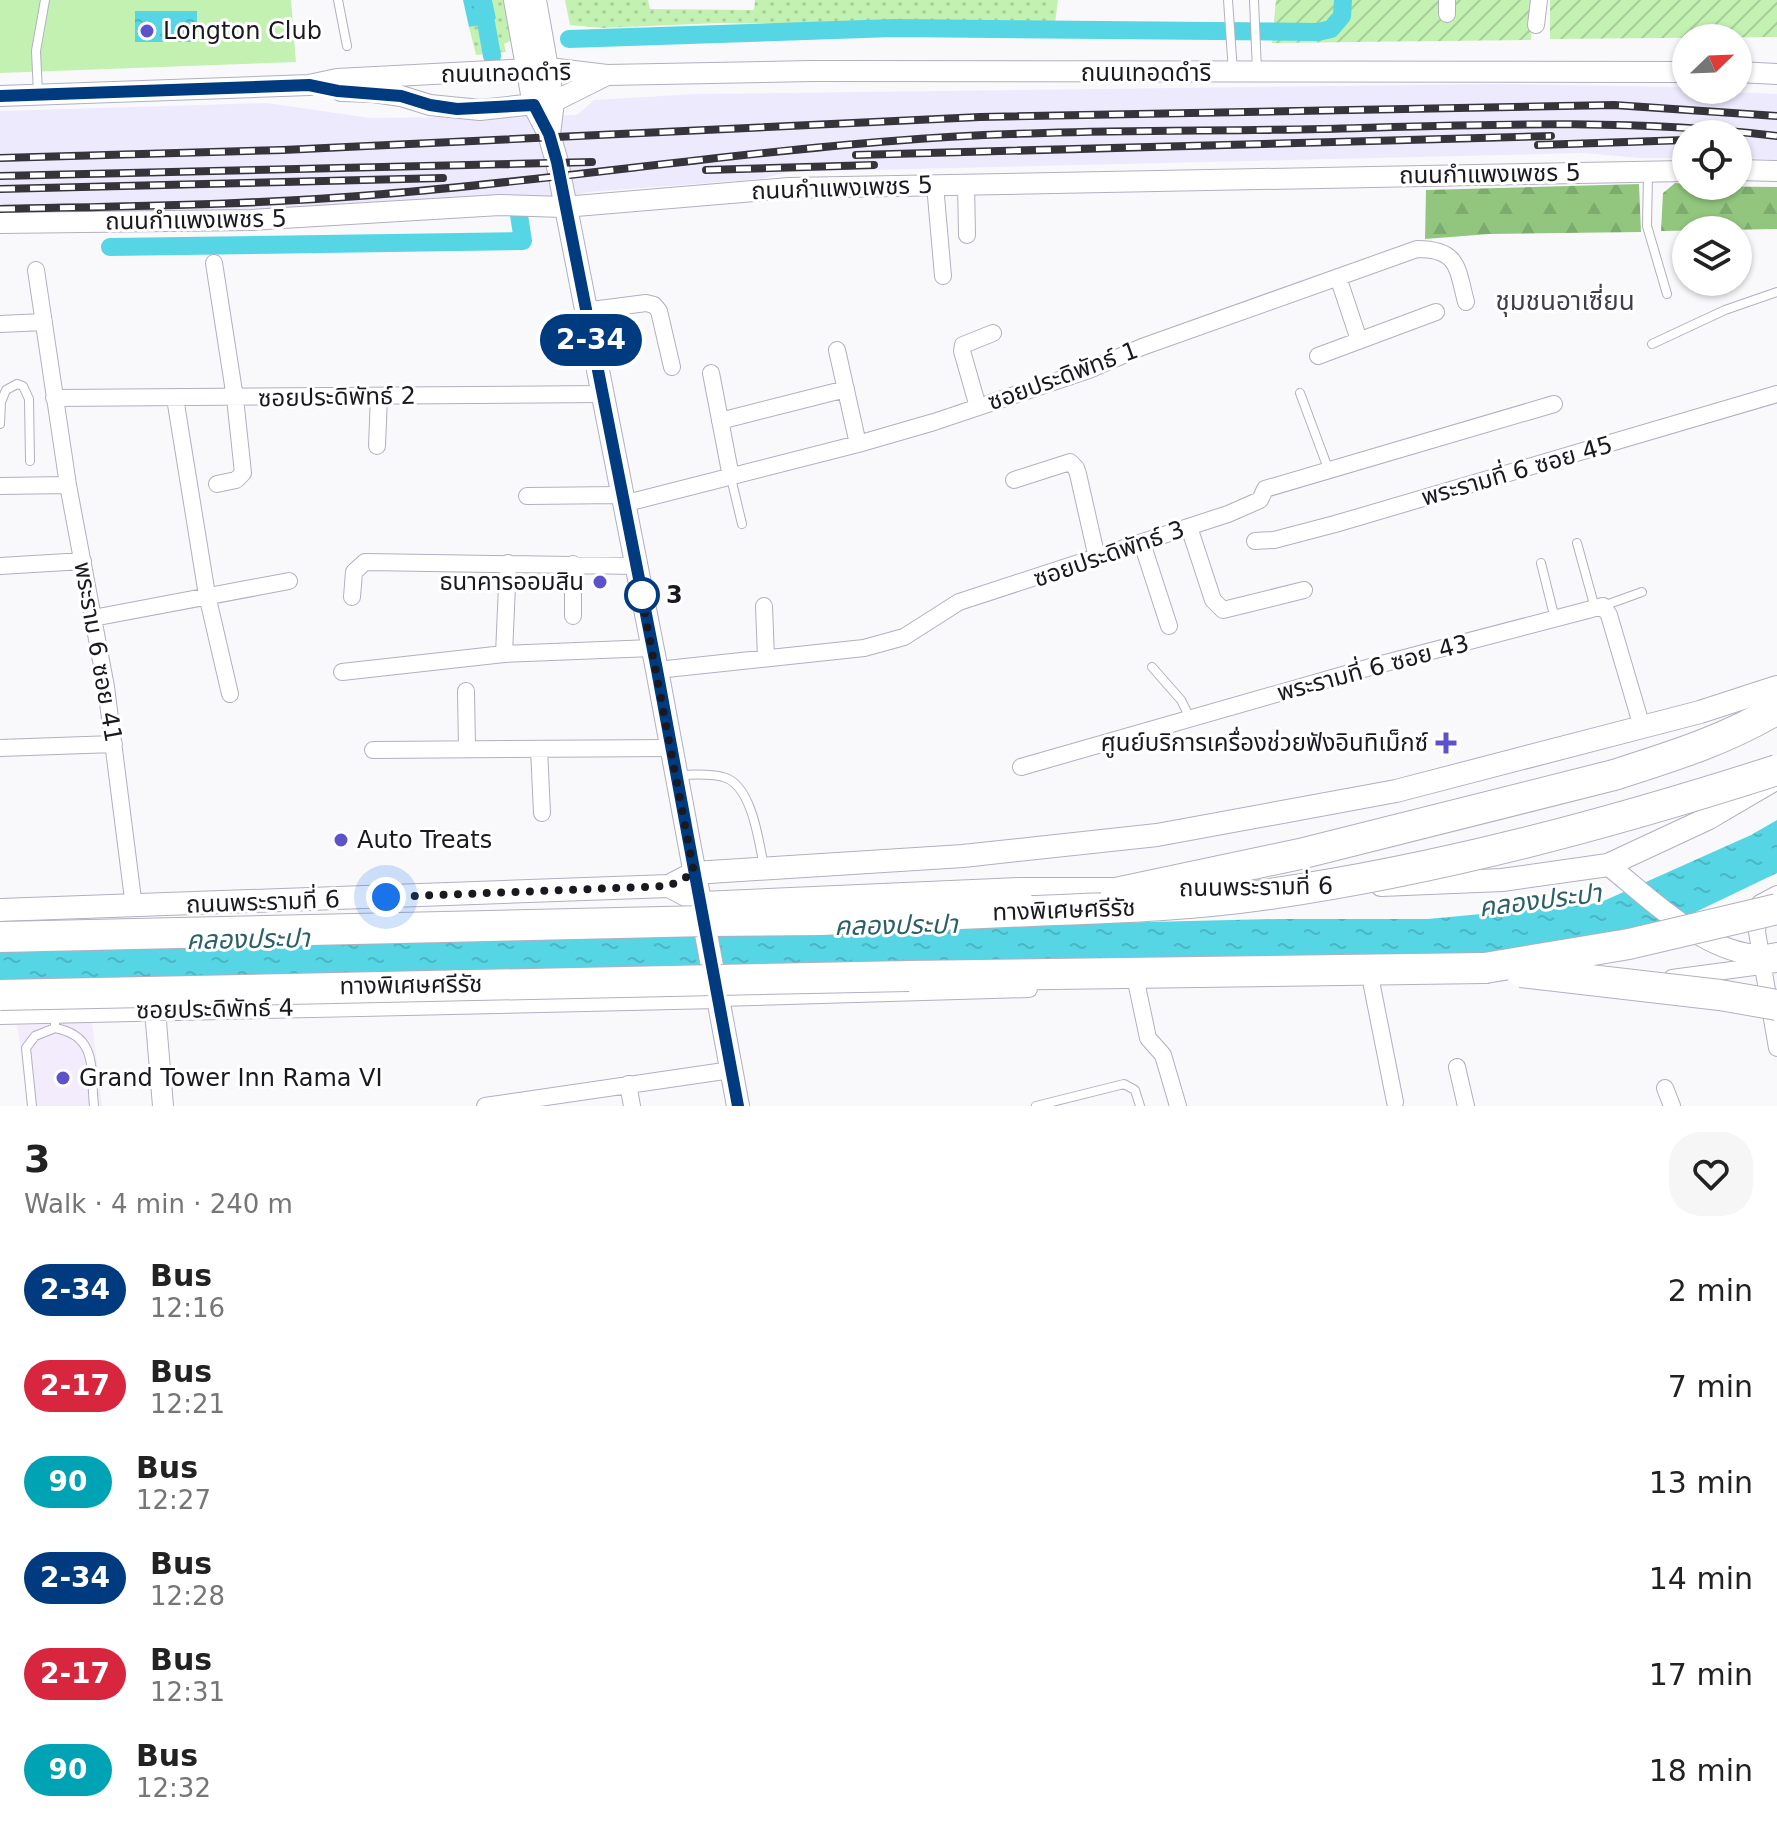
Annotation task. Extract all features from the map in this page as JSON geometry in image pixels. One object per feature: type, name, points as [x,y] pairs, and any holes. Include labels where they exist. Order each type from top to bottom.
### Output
[{"type":"highway","points":[[1032,911],[1300,854],[1614,775],[1689,751],[1752,724],[1777,709]]},
{"type":"highway","name":"ทางพิเศษศรีรัช","points":[[0,937],[820,920],[1156,906],[1261,895],[1377,876],[1645,812],[1777,770]]},
{"type":"highway","name":"ทางพิเศษศรีรัช","points":[[0,995],[651,980],[1485,968],[1629,944],[1777,909]]},
{"type":"highway","points":[[1485,968],[1720,995],[1775,1019]]},
{"type":"main road","points":[[515,0],[539,69]]},
{"type":"main road","points":[[535,0],[539,69],[549,134],[672,748],[738,1106]]},
{"type":"main road","name":"ถนนพระรามที่ 6","points":[[0,910],[669,886],[694,873],[963,856],[1157,835],[1396,791],[1642,727],[1777,687]]},
{"type":"main road","name":"ถนนพระรามที่ 6","points":[[701,903],[1020,889],[1306,888],[1454,883],[1545,876],[1608,865],[1709,818],[1777,778]]},
{"type":"main road","points":[[669,886],[701,903]]},
{"type":"street","points":[[1536,25],[1539,0]]},
{"type":"street","name":"ถนนเทอดดำริ","points":[[0,96],[309,85],[337,79],[539,69],[607,75],[812,71],[1672,72]]},
{"type":"street","points":[[1752,73],[1777,74]]},
{"type":"street","name":"ถนนเทอดดำริ","points":[[309,85],[338,91],[401,96],[457,109],[544,104],[607,75]]},
{"type":"street","points":[[1752,170],[1777,171]]},
{"type":"street","name":"ถนนกำแพงเพชร 5","points":[[0,223],[251,220],[500,205],[564,207],[789,188],[1672,171]]},
{"type":"street","points":[[966,183],[967,235]]},
{"type":"street","points":[[935,185],[943,276]]},
{"type":"street","name":"ซอยประดิพัทธ์ 1","points":[[527,496],[622,499],[731,477],[858,444],[1089,370],[1142,347],[1417,249],[1445,253],[1456,262],[1466,302]]},
{"type":"street","points":[[214,263],[243,473],[236,480],[217,484]]},
{"type":"street","name":"พระราม 6 ซอย 41","points":[[36,270],[44,322],[63,399],[68,485],[114,744],[134,907]]},
{"type":"street","points":[[1338,277],[1359,340]]},
{"type":"street","points":[[584,311],[646,303],[654,305],[659,311],[672,367]]},
{"type":"street","points":[[1318,356],[1436,312]]},
{"type":"street","points":[[0,324],[44,322]]},
{"type":"street","points":[[978,407],[963,345],[993,333]]},
{"type":"street","points":[[837,350],[858,444]]},
{"type":"street","points":[[711,373],[731,477]]},
{"type":"street","points":[[720,421],[846,389]]},
{"type":"street","name":"ซอยประดิพัทธ์ 2","points":[[63,399],[603,394]]},
{"type":"street","name":"พระรามที่ 6 ซอย 45","points":[[1255,541],[1274,540],[1335,524],[1777,394]]},
{"type":"street","points":[[377,446],[379,396]]},
{"type":"street","points":[[175,398],[207,595],[230,694]]},
{"type":"street","name":"ซอยประดิพัทธ์ 3","points":[[342,672],[504,654],[654,659],[766,658],[864,648],[891,642],[959,602],[1142,543],[1260,500],[1265,489],[1554,404]]},
{"type":"street","points":[[1014,480],[1070,462],[1073,464],[1097,558]]},
{"type":"street","points":[[0,486],[68,485]]},
{"type":"street","points":[[1189,527],[1213,600],[1223,610],[1304,590]]},
{"type":"street","points":[[1142,543],[1169,626]]},
{"type":"street","points":[[0,566],[83,561]]},
{"type":"street","points":[[352,597],[354,572],[365,562],[636,566]]},
{"type":"street","points":[[504,654],[508,563]]},
{"type":"street","points":[[573,564],[573,616]]},
{"type":"street","points":[[93,618],[289,581]]},
{"type":"street","points":[[764,606],[766,658]]},
{"type":"street","points":[[1599,607],[1609,615],[1642,727]]},
{"type":"street","name":"พระรามที่ 6 ซอย 43","points":[[1021,767],[1599,607]]},
{"type":"street","points":[[466,691],[467,749]]},
{"type":"street","points":[[0,748],[114,744]]},
{"type":"street","points":[[373,750],[672,748]]},
{"type":"street","points":[[539,749],[542,813]]},
{"type":"street","points":[[1608,865],[1686,927],[1709,940],[1770,960]]},
{"type":"street","points":[[1777,894],[1760,903],[1757,932],[1770,960],[1777,1048]]},
{"type":"street","points":[[718,998],[1371,981],[1610,981],[1690,977],[1770,960]]},
{"type":"street","points":[[1371,981],[1395,1102]]},
{"type":"street","points":[[1137,986],[1148,1038],[1163,1055],[1178,1106]]},
{"type":"street","name":"ซอยประดิพัทธ์ 4","points":[[0,1014],[55,1021],[155,1010],[718,998]]},
{"type":"street","points":[[155,1010],[163,1106]]},
{"type":"street","points":[[1457,1067],[1466,1106]]},
{"type":"street","points":[[485,1106],[731,1070]]},
{"type":"street","points":[[628,1084],[632,1106]]},
{"type":"street","points":[[1665,1088],[1672,1106]]},
{"type":"lane","points":[[38,95],[36,51],[45,0]]},
{"type":"lane","points":[[338,0],[347,46]]},
{"type":"lane","points":[[1228,0],[1233,73]]},
{"type":"lane","points":[[1254,0],[1257,73]]},
{"type":"lane","points":[[1649,172],[1647,226],[1667,294]]},
{"type":"lane","points":[[1652,344],[1725,310],[1777,292]]},
{"type":"lane","points":[[0,424],[1,402],[6,390],[17,384],[23,386],[29,399],[30,461]]},
{"type":"lane","points":[[1300,393],[1329,471]]},
{"type":"lane","points":[[731,477],[742,524]]},
{"type":"lane","points":[[1577,543],[1599,607],[1642,592]]},
{"type":"lane","points":[[1541,563],[1555,619]]},
{"type":"lane","points":[[1152,667],[1181,700],[1190,718]]},
{"type":"lane","points":[[676,775],[723,776],[741,789],[754,820],[764,867]]},
{"type":"lane","points":[[32,1106],[26,1048],[35,1036],[55,1021],[77,1034],[85,1043],[90,1055],[94,1106]]},
{"type":"lane","points":[[1036,1106],[1124,1084],[1135,1090],[1140,1106]]},
{"type":"shaded area","points":[[1499,84],[1672,87],[1672,104],[1752,104],[1752,93],[1777,94],[1777,160],[1752,158],[1752,120],[1672,120],[1672,158],[1584,153],[789,172],[760,179],[590,192],[535,202],[0,218],[0,111],[267,103],[370,118],[577,115],[594,100],[695,94]]},
{"type":"shaded area","points":[[92,1022],[102,1106],[29,1106],[17,1025]]},
{"type":"green space","name":"Longton Club","points":[[0,0],[291,0],[296,62],[0,73]]},
{"type":"green space","points":[[492,0],[503,0],[512,40],[504,44],[506,52],[476,55],[469,27],[492,22],[496,18]]},
{"type":"green space","points":[[565,0],[648,0],[650,9],[754,10],[755,0],[1058,0],[1055,24],[719,23],[602,28],[570,25]]},
{"type":"green space","points":[[1276,0],[1534,0],[1531,40],[1272,43]]},
{"type":"green space","points":[[1550,0],[1777,0],[1777,37],[1752,37],[1752,24],[1672,24],[1672,38],[1550,39]]},
{"type":"green space","points":[[1639,184],[1641,232],[1489,234],[1425,239],[1426,190]]},
{"type":"green space","points":[[1672,186],[1672,200],[1752,200],[1752,187],[1777,187],[1777,229],[1752,229],[1752,216],[1672,216],[1672,231],[1661,231],[1663,193]]},
{"type":"water","points":[[463,0],[492,0],[496,18],[492,23],[469,27]]},
{"type":"water","points":[[135,11],[197,11],[197,42],[135,42]]},
{"type":"water","points":[[1777,820],[1777,873],[1679,920],[1613,941],[1429,961],[0,989],[0,950],[1277,919],[1428,919],[1599,903],[1751,835]]},
{"type":"waterway","points":[[482,0],[492,56]]},
{"type":"waterway","points":[[569,39],[894,28],[1318,32],[1331,29],[1342,16],[1343,0]]},
{"type":"waterway","points":[[110,247],[523,241],[519,215]]},
{"type":"railway","points":[[0,158],[283,150],[980,117],[1614,105],[1777,116]]},
{"type":"railway","points":[[0,209],[336,198],[511,182],[828,146],[999,134],[1549,124],[1663,127],[1777,136]]},
{"type":"railway","points":[[856,155],[1551,136]]},
{"type":"railway","points":[[1538,145],[1672,140]]},
{"type":"railway","points":[[0,176],[592,162]]},
{"type":"railway","points":[[706,170],[874,165]]},
{"type":"railway","points":[[0,189],[443,178]]},
{"type":"bus line","name":"2-34","points":[[0,96],[309,85],[338,91],[401,96],[457,109],[534,105],[549,134],[557,162],[657,670],[738,1106]]},
{"type":"place","name":"Longton Club","points":[[147,31]]},
{"type":"place","name":"ธนาคารออมสิน","points":[[600,582]]},
{"type":"place","name":"3","points":[[642,595]]},
{"type":"place","name":"ศูนย์บริการเครื่องช่วยฟังอินทิเม็กซ์","points":[[1446,743]]},
{"type":"place","name":"Auto Treats","points":[[341,840]]},
{"type":"place","name":"Grand Tower Inn Rama VI","points":[[63,1078]]},
{"type":"district","name":"ชุมชนอาเซี่ยน","points":[[1565,301]]},
{"type":"route","points":[[386,897],[669,886],[694,873],[642,595]]},
{"type":"water label","name":"คลองประปา","points":[[1540,900]]},
{"type":"water label","name":"คลองประปา","points":[[896,925]]},
{"type":"water label","name":"คลองประปา","points":[[248,939]]}]
